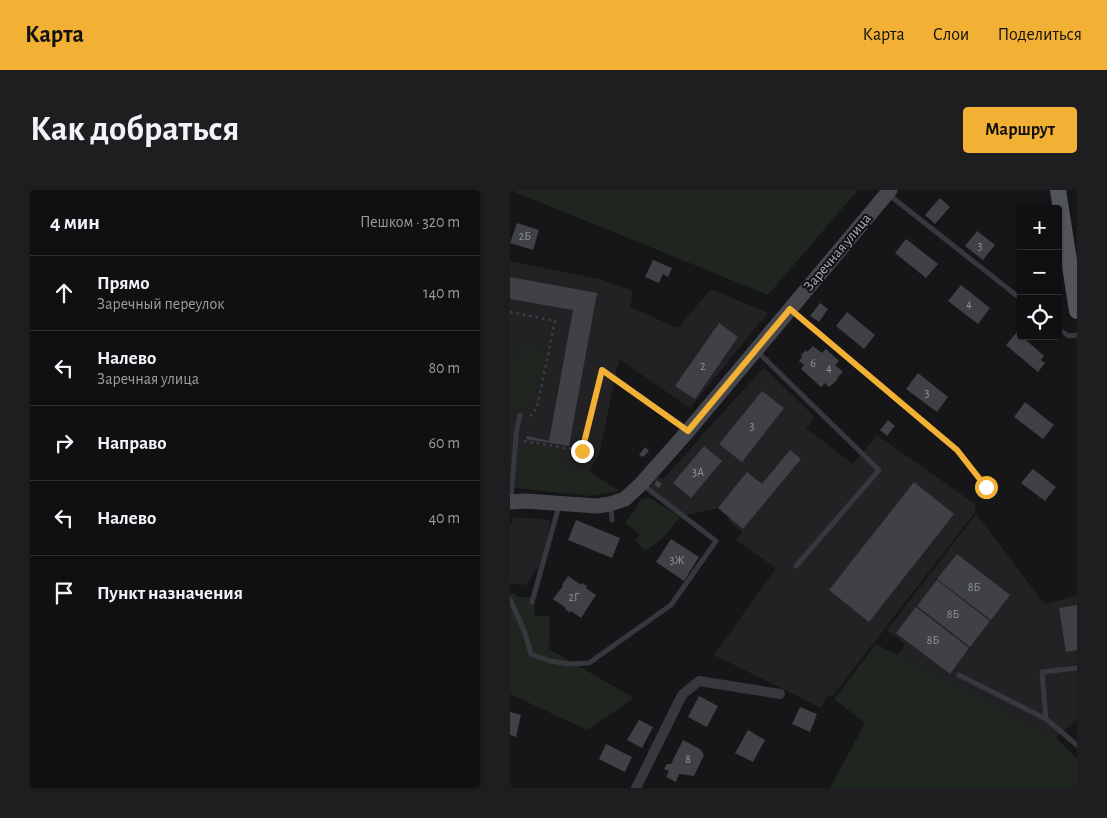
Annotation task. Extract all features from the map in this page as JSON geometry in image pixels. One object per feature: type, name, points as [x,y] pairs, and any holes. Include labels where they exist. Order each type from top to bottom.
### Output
[{"type":"main road","points":[[1058,190],[1077,311]]},
{"type":"main road","name":"Заречная улица","points":[[510,502],[525,501],[597,506],[625,499],[641,484],[688,431],[889,192]]},
{"type":"street","points":[[636,788],[682,695],[699,681],[780,694]]},
{"type":"lane","points":[[889,192],[1017,296]]},
{"type":"lane","points":[[790,309],[957,450],[986,487]]},
{"type":"lane","points":[[1062,331],[1070,336],[1077,335]]},
{"type":"lane","points":[[756,350],[879,470],[796,566]]},
{"type":"lane","points":[[602,370],[688,431]]},
{"type":"lane","points":[[510,502],[520,414]]},
{"type":"lane","points":[[510,599],[525,633],[531,654],[550,661],[570,664],[589,663],[671,605],[716,541],[641,484]]},
{"type":"lane","points":[[532,602],[559,503]]},
{"type":"lane","points":[[610,504],[612,520]]},
{"type":"lane","points":[[1046,719],[1042,672],[1077,668]]},
{"type":"lane","points":[[959,675],[1046,719],[1077,746]]},
{"type":"path","points":[[510,312],[555,320],[537,408],[530,416],[520,414]]},
{"type":"path","points":[[516,437],[582,451],[602,370]]},
{"type":"shaded area","points":[[510,190],[858,190],[768,295]]},
{"type":"shaded area","points":[[510,261],[599,279],[633,291],[630,307],[678,328],[711,289],[768,313],[690,408],[619,359],[599,455],[589,471],[520,461],[517,488],[510,487]]},
{"type":"shaded area","points":[[522,345],[541,348],[543,356],[540,380],[524,409],[515,407],[510,384],[517,353]]},
{"type":"shaded area","points":[[764,368],[815,417],[806,428],[853,464],[877,435],[975,504],[975,512],[832,697],[828,695],[821,708],[714,655],[776,568],[736,540],[742,532],[728,520],[730,516],[718,508],[686,515],[649,488],[658,477],[663,479]]},
{"type":"shaded area","points":[[534,445],[557,448],[563,457],[562,467],[589,471],[619,491],[591,496],[517,488],[518,476],[510,475],[512,454]]},
{"type":"shaded area","points":[[642,498],[650,498],[680,517],[662,539],[645,551],[635,540],[640,534],[625,523]]},
{"type":"shaded area","points":[[976,514],[1045,604],[1077,595],[1077,720],[1056,738],[897,656],[905,644],[887,630]]},
{"type":"shaded area","points":[[513,517],[550,520],[547,549],[549,551],[526,585],[510,583],[510,524],[512,524]]},
{"type":"shaded area","points":[[510,594],[516,594],[516,597],[534,597],[535,616],[550,616],[549,649],[634,698],[587,730],[510,694]]},
{"type":"shaded area","points":[[876,644],[1056,738],[1077,759],[1077,784],[1072,788],[830,788],[865,723],[834,699]]},
{"type":"building","points":[[940,198],[950,207],[935,224],[925,215]]},
{"type":"building","points":[[517,223],[539,230],[533,250],[510,243]]},
{"type":"building","points":[[977,231],[995,245],[983,260],[965,246]]},
{"type":"building","points":[[906,239],[938,264],[926,278],[895,253]]},
{"type":"building","points":[[653,260],[672,268],[668,277],[663,274],[659,283],[645,277]]},
{"type":"building","points":[[510,277],[597,293],[569,446],[526,439],[527,436],[549,441],[573,310],[510,299]]},
{"type":"building","points":[[961,285],[990,308],[978,324],[948,301]]},
{"type":"building","points":[[820,303],[828,309],[819,322],[810,316]]},
{"type":"building","points":[[847,312],[875,335],[864,349],[836,326]]},
{"type":"building","points":[[719,323],[738,337],[695,399],[675,386]]},
{"type":"building","points":[[1017,332],[1017,340],[1026,340],[1044,356],[1041,360],[1045,363],[1038,372],[1006,345]]},
{"type":"building","points":[[813,346],[822,353],[826,349],[839,361],[835,365],[843,372],[829,387],[825,383],[821,387],[801,369],[804,365],[799,361],[802,357],[801,355]]},
{"type":"building","points":[[918,373],[948,397],[937,412],[906,389]]},
{"type":"building","points":[[762,391],[784,408],[742,462],[719,444]]},
{"type":"building","points":[[1025,402],[1054,425],[1043,439],[1014,417]]},
{"type":"building","points":[[888,420],[895,426],[887,436],[880,430]]},
{"type":"building","points":[[704,446],[722,461],[691,498],[673,483]]},
{"type":"building","points":[[645,447],[649,451],[643,457],[639,455]]},
{"type":"building","points":[[790,450],[801,459],[743,529],[718,508],[747,472],[762,484]]},
{"type":"building","points":[[1033,469],[1056,487],[1045,501],[1021,483]]},
{"type":"building","points":[[657,480],[662,484],[659,488],[654,485]]},
{"type":"building","points":[[914,482],[954,514],[869,622],[829,590]]},
{"type":"building","points":[[576,520],[620,538],[612,558],[568,540]]},
{"type":"building","points":[[671,539],[699,557],[684,581],[656,562]]},
{"type":"building","points":[[957,554],[1010,595],[991,620],[937,579]]},
{"type":"building","points":[[568,576],[581,585],[582,583],[587,586],[586,588],[596,595],[581,618],[571,611],[570,613],[553,599]]},
{"type":"building","points":[[937,580],[990,621],[970,647],[917,606]]},
{"type":"building","points":[[1077,605],[1077,650],[1066,652],[1059,608]]},
{"type":"building","points":[[916,607],[969,648],[950,674],[896,633]]},
{"type":"building","points":[[699,696],[718,706],[707,727],[688,717]]},
{"type":"building","points":[[800,707],[817,714],[810,732],[792,724]]},
{"type":"building","points":[[510,712],[521,715],[516,737],[510,735]]},
{"type":"building","points":[[639,720],[653,727],[642,748],[627,740]]},
{"type":"building","points":[[748,730],[765,740],[753,762],[735,753]]},
{"type":"building","points":[[683,740],[700,749],[704,755],[694,776],[679,774],[676,782],[666,777],[669,771],[664,769],[667,764],[671,764]]},
{"type":"building","points":[[606,744],[632,757],[625,772],[599,759]]},
{"type":"route","points":[[582,451],[602,370],[688,431],[790,309],[957,450],[986,487]]}]
